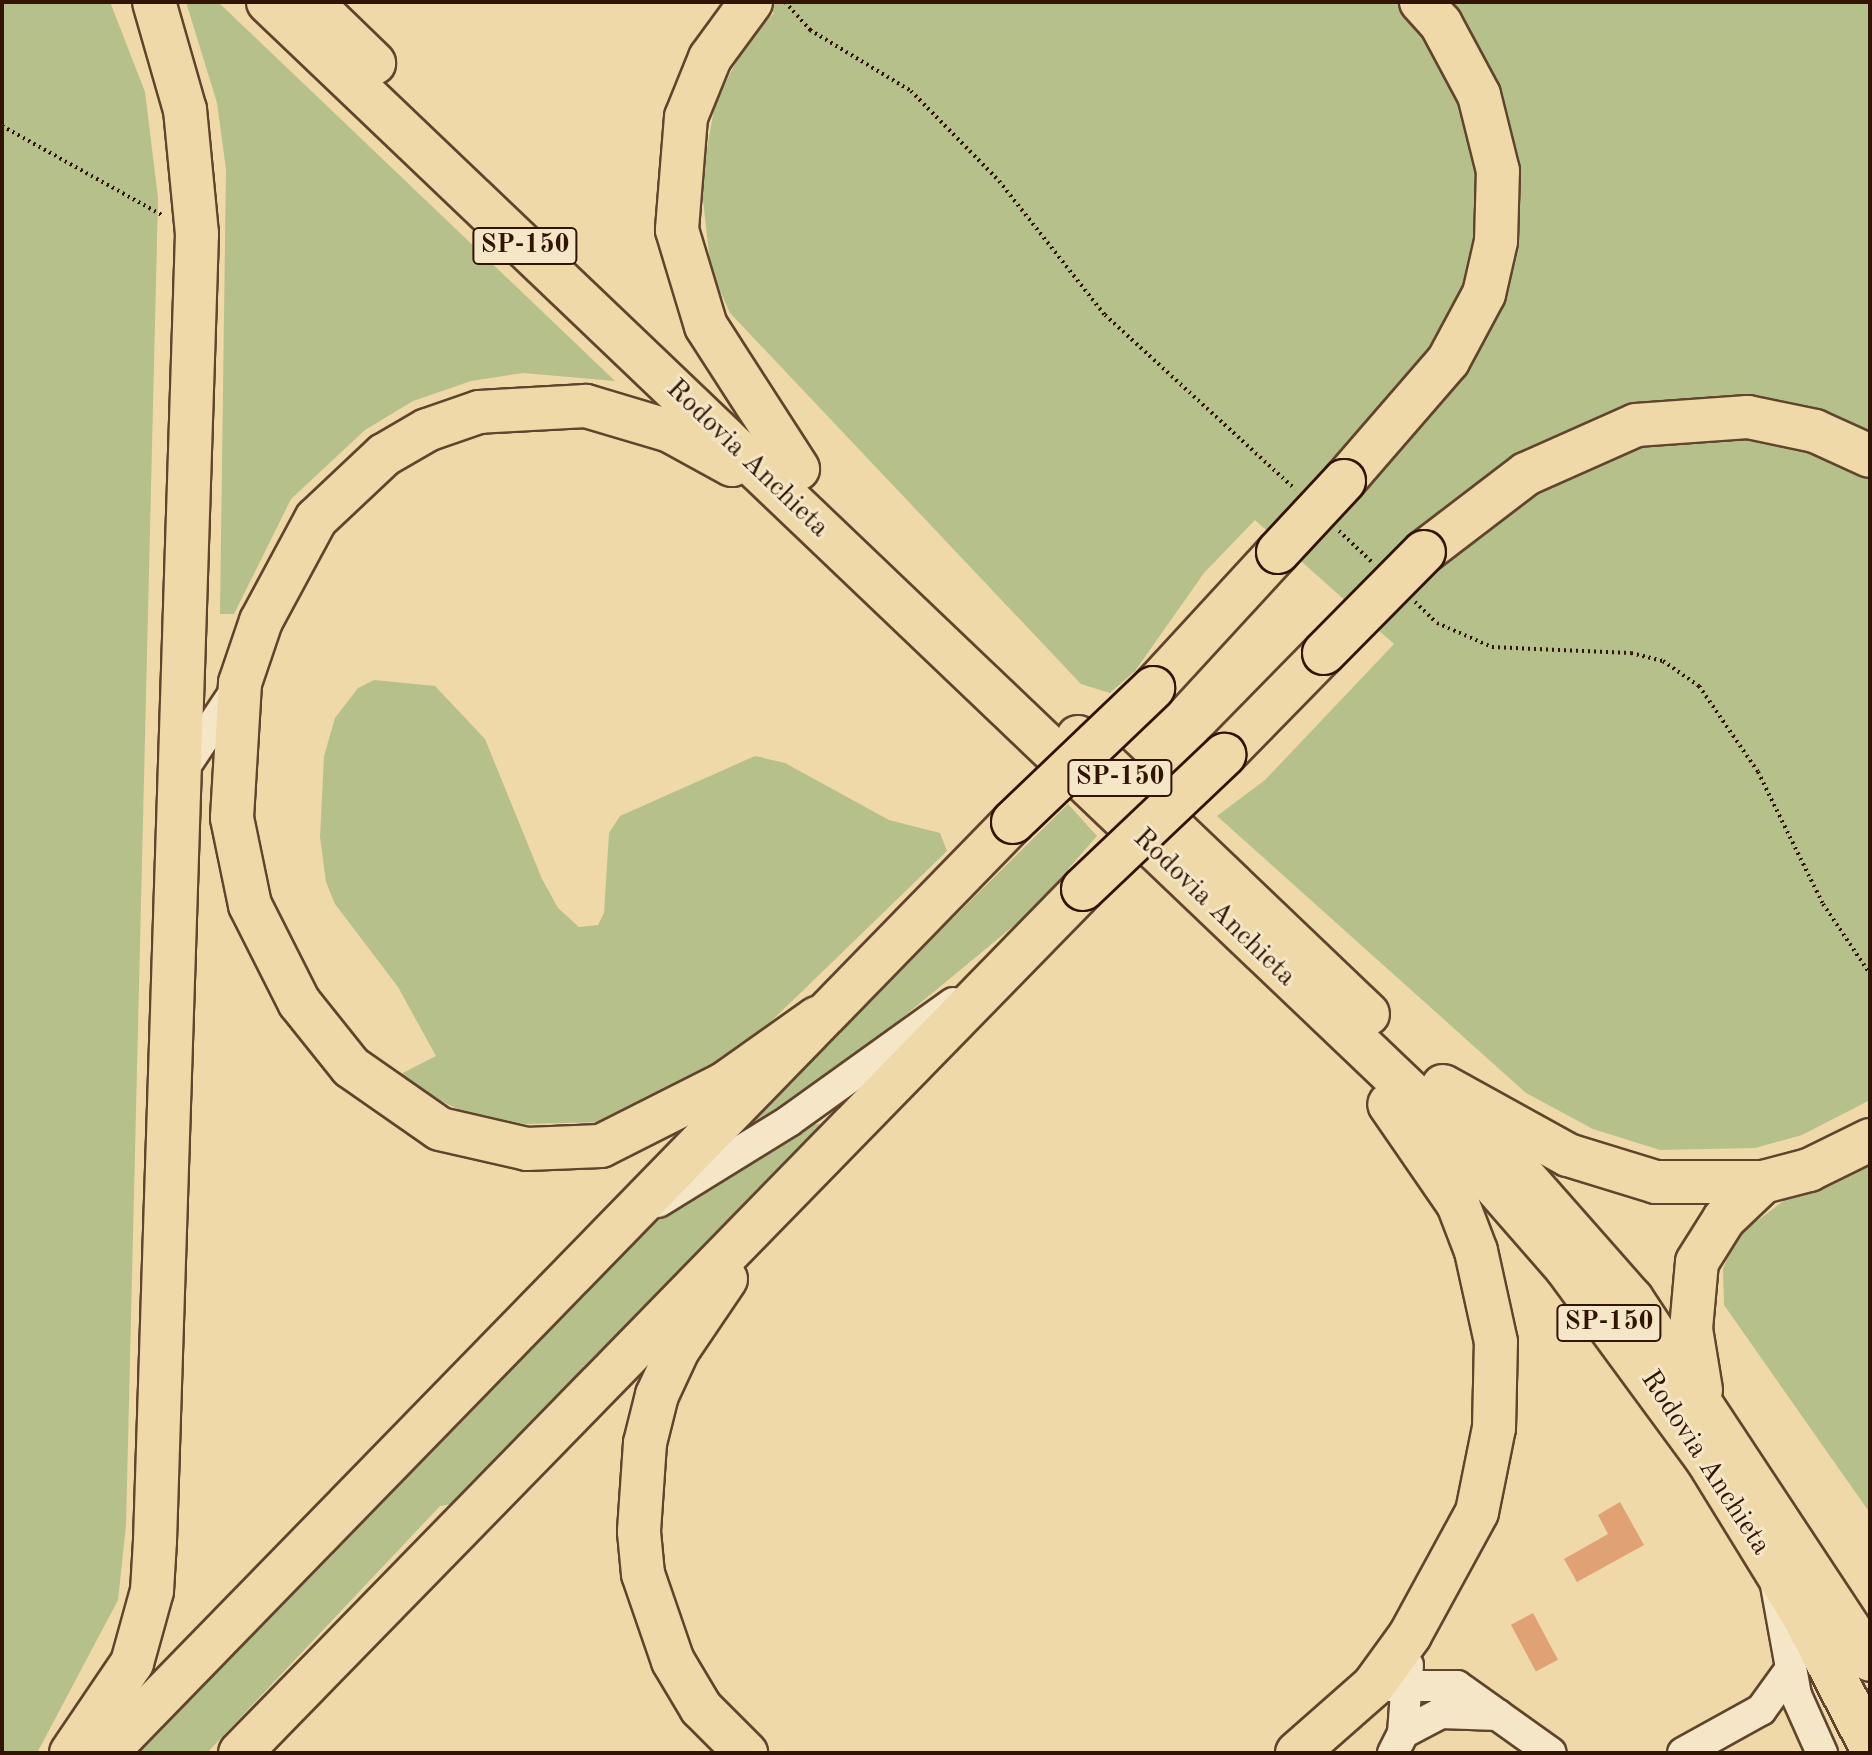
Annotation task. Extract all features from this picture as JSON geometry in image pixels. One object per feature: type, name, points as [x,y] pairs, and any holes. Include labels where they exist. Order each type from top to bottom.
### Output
[{"type":"highway","points":[[71,1753],[132,1663],[152,1591],[197,234],[185,110],[154,2]]},
{"type":"highway","name":"Rodovia Anchieta","points":[[268,2],[790,480],[1443,1086],[1623,1288],[1703,1400],[1870,1660]]},
{"type":"highway","name":"Rodovia Anchieta","points":[[311,2],[1269,962],[1425,1106],[1567,1269],[1706,1458],[1771,1564],[1870,1745]]},
{"type":"highway","points":[[751,2],[710,58],[686,117],[677,230],[706,326],[790,480]]},
{"type":"highway","points":[[106,1753],[622,1225],[817,1018],[1013,822],[1153,688],[1344,481],[1454,351],[1484,294],[1496,241],[1498,171],[1487,123],[1464,65],[1421,2]]},
{"type":"highway","points":[[790,480],[670,431],[586,406],[525,405],[427,430],[384,455],[316,519],[261,621],[240,683],[232,818],[265,944],[299,1002],[351,1067],[408,1112],[485,1144],[601,1146],[724,1084],[817,1018]]},
{"type":"highway","points":[[240,1753],[998,970],[1224,755],[1424,552],[1526,474],[1636,425],[1748,417],[1815,431],[1870,456]]},
{"type":"highway","points":[[1269,962],[1432,1161],[1458,1204],[1488,1294],[1496,1384],[1488,1468],[1459,1555],[1410,1635],[1390,1685],[1297,1753]]},
{"type":"highway","points":[[1443,1086],[1568,1155],[1613,1171],[1688,1184],[1763,1182],[1870,1140]]},
{"type":"highway","points":[[746,1753],[701,1708],[655,1616],[643,1574],[640,1485],[657,1395],[678,1350],[802,1172]]},
{"type":"highway","points":[[1703,1400],[1691,1329],[1697,1262],[1724,1219],[1763,1182]]},
{"type":"lane","points":[[177,779],[240,683]]},
{"type":"lane","points":[[622,1225],[789,1121],[998,970]]},
{"type":"lane","points":[[1771,1564],[1790,1670],[1803,1715],[1822,1753]]},
{"type":"lane","points":[[1683,1753],[1761,1710],[1790,1670]]},
{"type":"lane","points":[[1498,1715],[1441,1713],[1398,1743],[1390,1685],[1457,1686],[1498,1715],[1551,1753]]},
{"type":"lane","points":[[1761,1710],[1803,1715]]},
{"type":"path","points":[[2,126],[197,234]]},
{"type":"green space","points":[[2,2],[110,2],[145,92],[158,198],[126,1525],[118,1600],[37,1753],[2,1753]]},
{"type":"green space","points":[[186,2],[218,2],[615,381],[523,373],[471,381],[413,401],[365,430],[291,499],[234,614],[220,614],[226,169],[217,103]]},
{"type":"green space","points":[[763,2],[1870,2],[1870,1100],[1802,1135],[1755,1148],[1660,1150],[1593,1129],[1526,1093],[1217,816],[1265,780],[1394,644],[1255,520],[1204,573],[1135,671],[1110,693],[1081,684],[730,313],[711,270],[701,183],[715,103],[747,41],[774,13]]},
{"type":"green space","points":[[374,680],[435,686],[485,739],[542,879],[558,908],[579,927],[598,925],[604,913],[609,833],[620,816],[755,756],[785,763],[889,820],[940,833],[947,851],[725,1066],[605,1122],[525,1124],[463,1112],[395,1077],[436,1056],[398,987],[335,904],[326,882],[320,837],[324,756],[335,718],[358,688]]},
{"type":"green space","points":[[1068,804],[1097,836],[1069,868],[1063,885],[832,1076],[722,1141],[938,915],[952,919]]},
{"type":"green space","points":[[835,1123],[463,1502],[440,1506],[207,1753],[119,1753],[637,1233],[808,1125]]},
{"type":"green space","points":[[1870,1164],[1870,1513],[1724,1305],[1723,1269],[1736,1237],[1786,1199]]},
{"type":"building","points":[[1620,1502],[1644,1545],[1577,1582],[1564,1559],[1608,1534],[1598,1515]]},
{"type":"building","points":[[1533,1613],[1558,1660],[1536,1672],[1511,1625]]}]
